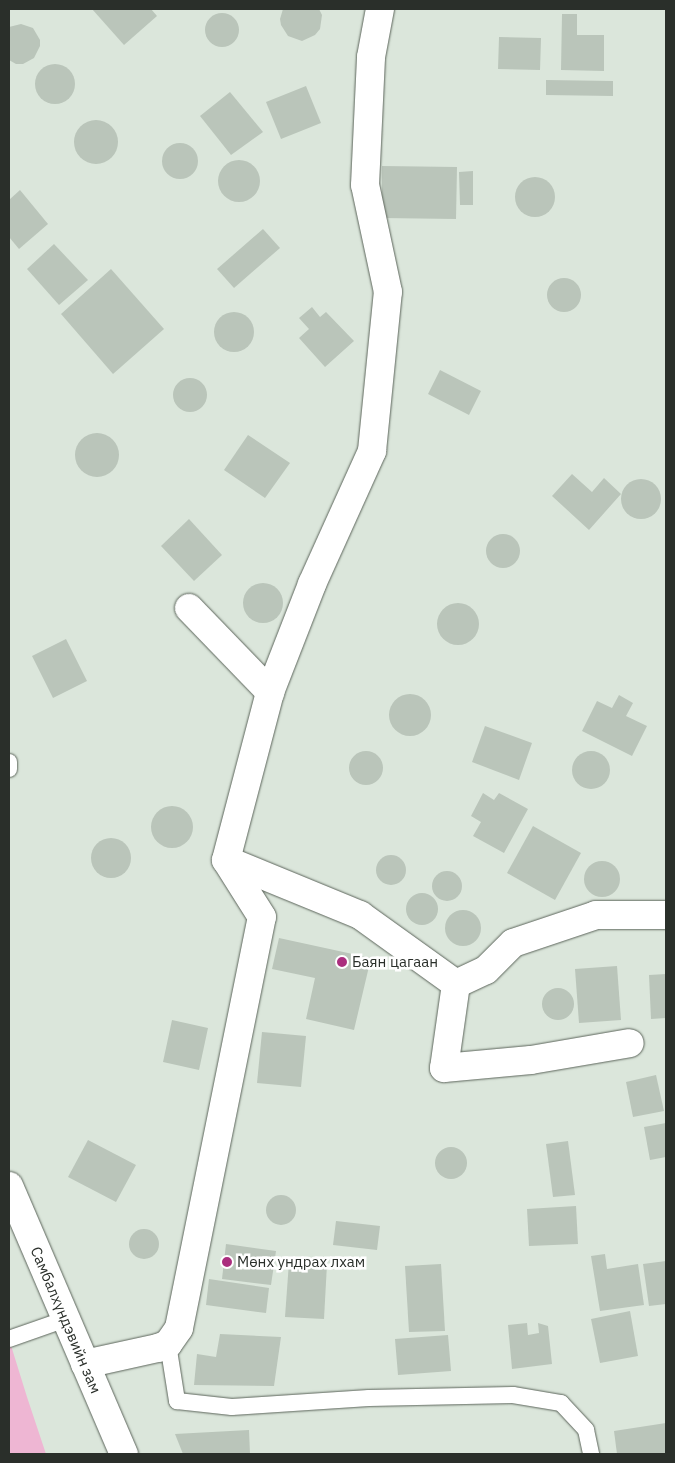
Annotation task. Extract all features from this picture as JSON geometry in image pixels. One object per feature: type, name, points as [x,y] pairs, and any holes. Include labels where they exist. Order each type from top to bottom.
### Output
[{"type":"street","points":[[86,1364],[168,1344],[179,1328],[262,917],[226,860],[270,692],[312,584],[372,451],[388,292],[365,185],[371,57],[380,9]]},
{"type":"street","points":[[189,608],[270,692]]},
{"type":"street","points":[[226,860],[360,915],[456,984]]},
{"type":"street","points":[[456,984],[486,970],[513,943],[596,915],[666,915]]},
{"type":"street","points":[[456,984],[444,1068],[531,1060],[630,1043]]},
{"type":"street","name":"Самбалхүндэвийн зам","points":[[9,1186],[124,1454]]},
{"type":"lane","points":[[9,762],[9,769]]},
{"type":"lane","points":[[9,1339],[66,1319]]},
{"type":"lane","points":[[168,1344],[178,1401],[232,1407],[369,1398],[513,1395],[561,1403],[586,1430],[591,1454]]},
{"type":"shaded area","points":[[9,1339],[27,1397],[46,1454],[9,1454]]},
{"type":"building","points":[[92,9],[151,9],[157,16],[124,45]]},
{"type":"building","points":[[283,9],[319,9],[322,15],[320,29],[315,35],[302,41],[288,36],[281,25],[280,19]]},
{"type":"building","points":[[222,13],[229,14],[234,18],[238,23],[238,37],[234,42],[229,46],[222,47],[215,46],[210,42],[206,37],[205,30],[206,23],[210,18],[215,14]]},
{"type":"building","points":[[562,14],[577,14],[577,35],[604,35],[604,71],[561,70]]},
{"type":"building","points":[[21,24],[33,28],[40,40],[40,46],[34,58],[23,64],[16,64],[9,60],[9,27]]},
{"type":"building","points":[[499,37],[541,38],[540,70],[498,69]]},
{"type":"building","points":[[59,64],[66,67],[72,73],[75,84],[74,92],[66,101],[59,104],[51,104],[44,101],[36,92],[35,80],[38,73],[47,65]]},
{"type":"building","points":[[546,80],[613,81],[613,96],[546,95]]},
{"type":"building","points":[[306,86],[321,123],[281,139],[266,102]]},
{"type":"building","points":[[230,92],[263,132],[231,155],[200,116]]},
{"type":"building","points":[[96,120],[108,124],[114,130],[118,142],[114,154],[108,160],[96,164],[84,160],[78,154],[74,142],[78,130],[84,124]]},
{"type":"building","points":[[180,143],[187,144],[193,148],[197,154],[197,168],[193,174],[187,178],[180,179],[173,178],[167,174],[163,168],[162,161],[163,154],[167,148],[173,144]]},
{"type":"building","points":[[235,160],[243,160],[254,166],[260,181],[254,196],[243,202],[235,202],[224,196],[218,185],[218,177],[224,166]]},
{"type":"building","points":[[382,166],[457,167],[456,219],[382,218]]},
{"type":"building","points":[[473,171],[473,205],[460,205],[459,172]]},
{"type":"building","points":[[539,177],[546,180],[552,186],[555,197],[554,205],[546,214],[539,217],[531,217],[524,214],[516,205],[515,193],[518,186],[527,178]]},
{"type":"building","points":[[20,190],[48,224],[19,249],[9,237],[9,200]]},
{"type":"building","points":[[263,229],[280,248],[234,288],[217,269]]},
{"type":"building","points":[[54,244],[88,280],[59,305],[27,269]]},
{"type":"building","points":[[111,269],[164,329],[113,374],[61,314]]},
{"type":"building","points":[[564,278],[576,283],[581,295],[576,307],[564,312],[552,307],[547,295],[552,283]]},
{"type":"building","points":[[312,307],[320,317],[326,312],[354,341],[325,367],[299,338],[309,329],[299,318]]},
{"type":"building","points":[[238,312],[245,315],[251,321],[254,332],[253,340],[245,349],[238,352],[230,352],[223,349],[215,340],[214,328],[217,321],[226,313]]},
{"type":"building","points":[[440,370],[481,391],[469,415],[428,394]]},
{"type":"building","points":[[190,378],[202,383],[207,395],[202,407],[190,412],[178,407],[173,395],[178,383]]},
{"type":"building","points":[[93,433],[101,433],[113,439],[119,455],[113,471],[101,477],[93,477],[81,471],[75,459],[75,451],[81,439]]},
{"type":"building","points":[[248,435],[290,463],[265,498],[224,470]]},
{"type":"building","points":[[572,474],[592,492],[604,478],[621,494],[589,530],[552,496]]},
{"type":"building","points":[[641,479],[655,485],[661,499],[655,513],[641,519],[627,513],[621,499],[627,485]]},
{"type":"building","points":[[189,519],[222,555],[194,581],[161,546]]},
{"type":"building","points":[[503,534],[515,539],[520,551],[515,563],[503,568],[491,563],[486,551],[491,539]]},
{"type":"building","points":[[263,583],[277,589],[283,603],[277,617],[263,623],[249,617],[243,603],[249,589]]},
{"type":"building","points":[[454,603],[462,603],[473,609],[479,624],[473,639],[462,645],[454,645],[443,639],[437,628],[437,620],[443,609]]},
{"type":"building","points":[[66,639],[87,681],[53,698],[32,656]]},
{"type":"building","points":[[414,694],[422,697],[428,703],[431,715],[428,727],[422,733],[406,736],[398,733],[392,727],[389,711],[392,703],[398,697]]},
{"type":"building","points":[[619,695],[633,703],[626,716],[647,726],[632,756],[582,731],[597,701],[612,708]]},
{"type":"building","points":[[485,726],[532,743],[519,780],[472,762]]},
{"type":"building","points":[[366,751],[373,752],[378,756],[382,761],[382,775],[378,780],[373,784],[366,785],[359,784],[354,780],[350,775],[349,768],[350,761],[354,756],[359,752]]},
{"type":"building","points":[[591,751],[604,757],[610,770],[604,783],[591,789],[578,783],[572,770],[578,757]]},
{"type":"building","points":[[483,793],[494,800],[499,793],[528,809],[504,853],[473,836],[481,822],[471,816]]},
{"type":"building","points":[[172,806],[187,812],[193,827],[187,842],[172,848],[157,842],[151,827],[157,812]]},
{"type":"building","points":[[533,826],[581,853],[555,900],[507,873]]},
{"type":"building","points":[[111,838],[125,844],[131,858],[125,872],[111,878],[97,872],[91,858],[97,844]]},
{"type":"building","points":[[391,855],[402,859],[406,870],[402,881],[391,885],[380,881],[376,870],[380,859]]},
{"type":"building","points":[[602,861],[614,867],[620,879],[614,891],[602,897],[590,891],[584,879],[590,867]]},
{"type":"building","points":[[447,871],[458,875],[462,886],[458,897],[447,901],[436,897],[432,886],[436,875]]},
{"type":"building","points":[[422,893],[434,897],[438,909],[434,921],[422,925],[410,921],[406,909],[410,897]]},
{"type":"building","points":[[463,910],[470,911],[476,915],[480,921],[480,935],[476,941],[470,945],[463,946],[456,945],[450,941],[446,935],[445,928],[446,921],[450,915],[456,911]]},
{"type":"building","points":[[279,938],[371,958],[354,1030],[306,1019],[315,978],[272,969]]},
{"type":"building","points":[[617,966],[621,1020],[579,1023],[575,969]]},
{"type":"building","points":[[666,974],[666,1018],[651,1019],[649,975]]},
{"type":"building","points":[[558,988],[569,993],[574,1004],[569,1015],[558,1020],[547,1015],[542,1004],[547,993]]},
{"type":"building","points":[[172,1020],[208,1028],[199,1070],[163,1062]]},
{"type":"building","points":[[262,1032],[306,1036],[301,1087],[257,1083]]},
{"type":"building","points":[[656,1075],[664,1111],[633,1117],[626,1082]]},
{"type":"building","points":[[666,1123],[666,1157],[650,1160],[644,1127]]},
{"type":"building","points":[[88,1140],[136,1165],[116,1202],[68,1177]]},
{"type":"building","points":[[568,1141],[575,1195],[553,1197],[546,1144]]},
{"type":"building","points":[[451,1147],[463,1151],[467,1163],[463,1175],[451,1179],[439,1175],[435,1163],[439,1151]]},
{"type":"building","points":[[281,1195],[292,1199],[296,1210],[292,1221],[281,1225],[270,1221],[266,1210],[270,1199]]},
{"type":"building","points":[[576,1206],[578,1244],[529,1246],[527,1209]]},
{"type":"building","points":[[336,1221],[380,1226],[377,1250],[333,1245]]},
{"type":"building","points":[[144,1229],[155,1233],[159,1244],[155,1255],[144,1259],[133,1255],[129,1244],[133,1233]]},
{"type":"building","points":[[226,1244],[276,1251],[271,1285],[222,1279]]},
{"type":"building","points":[[605,1254],[607,1269],[638,1264],[644,1305],[600,1311],[591,1256]]},
{"type":"building","points":[[666,1261],[666,1304],[649,1306],[643,1264]]},
{"type":"building","points":[[289,1262],[327,1264],[324,1319],[285,1317]]},
{"type":"building","points":[[441,1264],[445,1331],[409,1332],[405,1266]]},
{"type":"building","points":[[209,1279],[269,1288],[266,1313],[206,1305]]},
{"type":"building","points":[[630,1311],[638,1356],[600,1363],[591,1319]]},
{"type":"building","points":[[527,1323],[528,1335],[539,1333],[538,1323],[548,1326],[552,1364],[512,1369],[508,1325]]},
{"type":"building","points":[[220,1334],[281,1337],[274,1386],[194,1385],[197,1354],[216,1357]]},
{"type":"building","points":[[448,1335],[451,1371],[398,1375],[395,1339]]},
{"type":"building","points":[[666,1423],[666,1454],[617,1454],[614,1431]]},
{"type":"building","points":[[249,1430],[250,1454],[183,1454],[175,1434]]},
{"type":"place","name":"Баян цагаан","points":[[342,962]]},
{"type":"place","name":"Мөнх ундрах лхам","points":[[227,1262]]}]
